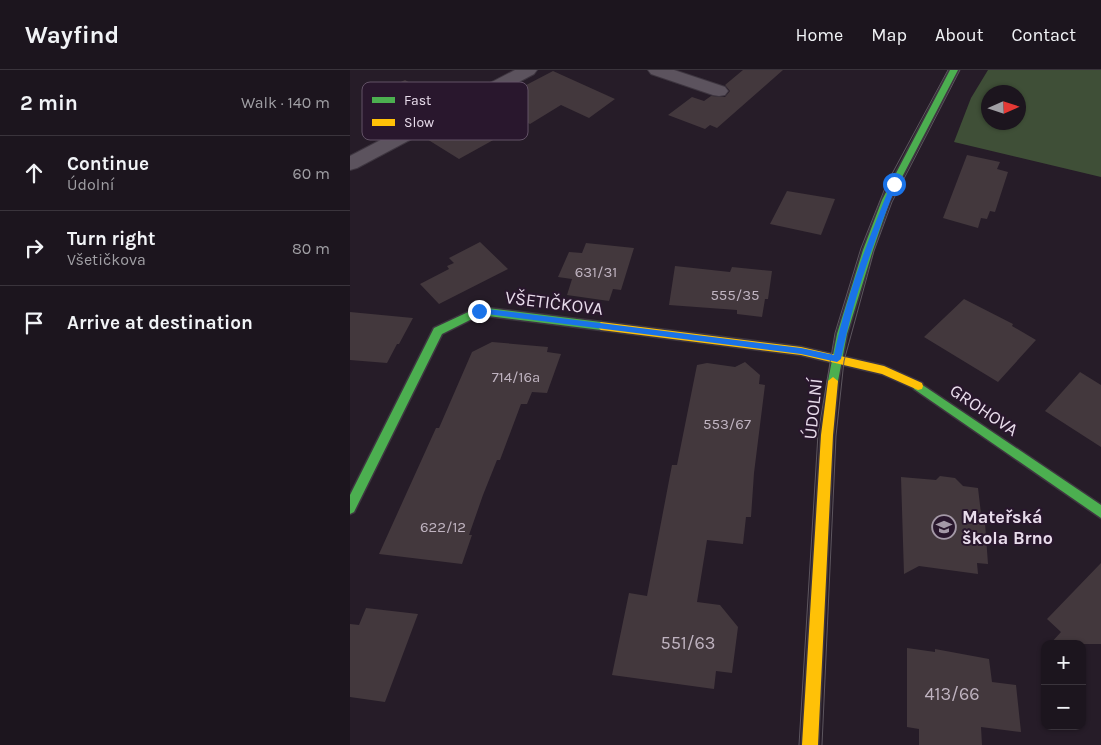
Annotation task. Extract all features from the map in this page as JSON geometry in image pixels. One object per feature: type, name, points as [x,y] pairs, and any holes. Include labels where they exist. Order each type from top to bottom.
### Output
[{"type":"street","points":[[505,82],[528,70]]},
{"type":"street","points":[[657,70],[719,91]]},
{"type":"street","name":"ÚDOLNÍ","points":[[810,745],[827,435],[842,334],[862,267],[886,200],[954,70]]},
{"type":"street","points":[[350,164],[395,140]]},
{"type":"street","name":"VŠETIČKOVA","points":[[350,508],[438,331],[479,311],[801,351],[837,359]]},
{"type":"street","name":"GROHOVA","points":[[837,359],[884,370],[915,384],[1101,512]]},
{"type":"green space","points":[[988,70],[1101,70],[1101,177],[954,142],[971,98]]},
{"type":"building","points":[[743,70],[783,70],[717,128],[710,125],[705,129],[668,115],[692,97],[704,101],[711,96],[725,97],[730,91],[725,85]]},
{"type":"building","points":[[553,71],[615,99],[589,118],[561,105],[530,124],[528,123],[528,84]]},
{"type":"building","points":[[428,140],[493,140],[459,159]]},
{"type":"building","points":[[967,155],[1000,162],[997,169],[1008,172],[995,212],[990,211],[987,219],[981,218],[978,228],[943,218]]},
{"type":"building","points":[[787,191],[835,199],[821,235],[770,224]]},
{"type":"building","points":[[480,242],[508,269],[439,304],[420,284],[449,269],[447,266],[454,263],[449,258]]},
{"type":"building","points":[[586,243],[634,248],[621,290],[613,289],[609,301],[567,295],[572,279],[558,277],[569,252],[582,253]]},
{"type":"building","points":[[675,266],[730,272],[732,267],[772,271],[768,299],[765,299],[762,317],[737,314],[737,310],[669,305]]},
{"type":"building","points":[[964,299],[1013,324],[1012,326],[1036,340],[998,382],[924,337]]},
{"type":"building","points":[[350,312],[413,318],[387,363],[350,360]]},
{"type":"building","points":[[492,342],[548,347],[547,352],[561,354],[547,393],[532,392],[527,404],[521,404],[500,460],[497,460],[483,495],[469,535],[472,535],[462,564],[379,554],[436,428],[439,428],[472,352]]},
{"type":"building","points":[[745,362],[760,375],[759,384],[765,385],[754,473],[751,517],[746,517],[743,544],[707,540],[697,602],[720,605],[738,627],[732,673],[716,671],[714,689],[612,675],[629,593],[647,596],[672,465],[677,465],[697,365],[707,363],[735,367]]},
{"type":"building","points":[[1080,372],[1101,385],[1101,447],[1045,411]]},
{"type":"building","name":"Mateřská škola Brno","points":[[940,476],[955,478],[963,486],[978,488],[982,522],[985,523],[988,564],[977,563],[978,574],[919,566],[904,574],[901,477],[936,480]]},
{"type":"building","points":[[1101,563],[1101,644],[1086,644],[1086,640],[1054,640],[1061,632],[1047,619]]},
{"type":"building","points":[[366,608],[418,614],[385,702],[350,697],[350,624],[359,625]]},
{"type":"building","points":[[907,648],[935,652],[935,649],[989,659],[992,682],[1016,685],[1021,732],[981,727],[982,745],[919,745],[919,729],[907,727]]},
{"type":"tram line","points":[[799,745],[818,434],[835,333],[861,248],[887,183],[948,70]]},
{"type":"tram line","points":[[822,745],[836,436],[844,361],[874,251],[892,202],[960,70]]},
{"type":"traffic: fast","points":[[833,381],[842,334],[868,250],[886,200],[954,70]]},
{"type":"traffic: fast","points":[[350,508],[438,331],[479,311],[601,326]]},
{"type":"traffic: fast","points":[[918,386],[1101,512]]},
{"type":"traffic: slow","points":[[601,326],[801,351],[884,370],[918,386]]},
{"type":"traffic: slow","points":[[810,745],[827,435],[833,381]]},
{"type":"place","name":"Mateřská škola Brno","points":[[944,527]]},
{"type":"route","points":[[479,311],[801,351],[837,359],[842,334],[868,250],[886,200],[894,184]]}]
